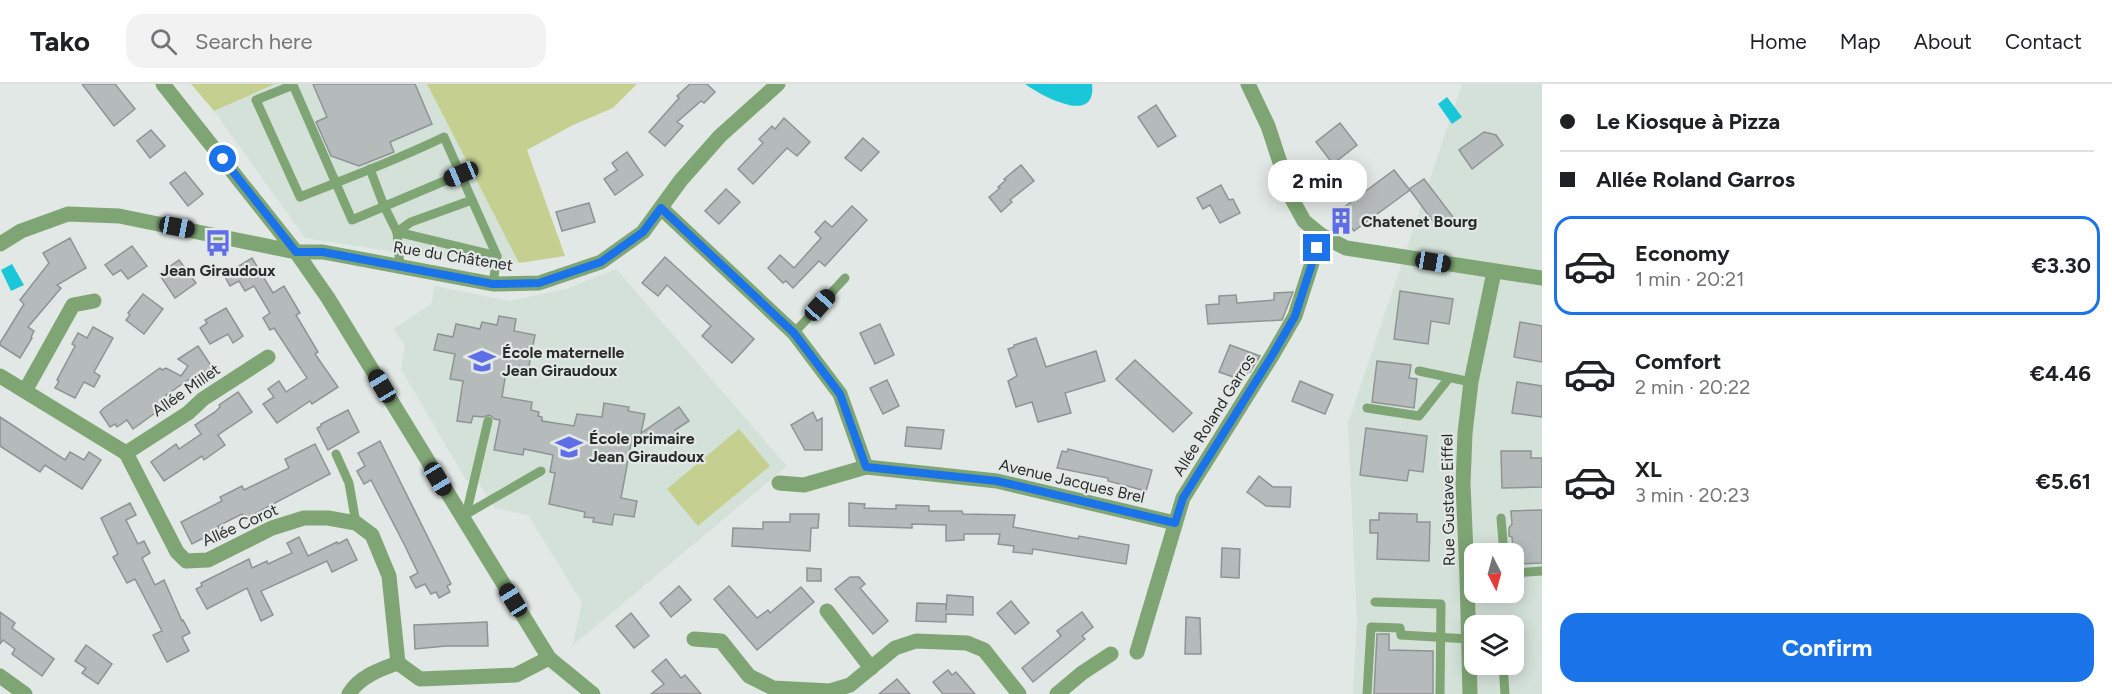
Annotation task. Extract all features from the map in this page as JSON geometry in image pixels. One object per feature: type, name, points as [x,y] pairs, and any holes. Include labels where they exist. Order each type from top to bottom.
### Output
[{"type":"street","points":[[164,84],[296,252],[328,298],[464,516],[549,658],[593,694]]},
{"type":"street","name":"Rue du Châtenet","points":[[0,244],[21,231],[68,214],[119,216],[296,252],[323,252],[493,284],[539,283],[601,262],[643,232],[681,180],[720,136],[778,84]]},
{"type":"street","points":[[1248,84],[1268,126],[1292,199],[1304,221],[1321,236],[1346,248],[1542,278]]},
{"type":"street","points":[[661,208],[794,333],[840,394],[866,467],[804,485],[779,483]]},
{"type":"street","name":"Allée Roland Garros","points":[[1137,652],[1183,498],[1295,316],[1321,236]]},
{"type":"street","name":"Rue Gustave Eiffel","points":[[1468,543],[1463,484],[1465,433],[1471,382],[1494,272]]},
{"type":"street","points":[[25,391],[73,305],[94,301]]},
{"type":"street","name":"Allée Millet","points":[[126,453],[268,357]]},
{"type":"street","points":[[0,375],[126,453]]},
{"type":"street","name":"Allée Corot","points":[[126,453],[177,552],[186,561],[208,560],[272,528],[304,519],[328,518],[356,522]]},
{"type":"street","name":"Avenue Jacques Brel","points":[[866,467],[997,481],[1175,523]]},
{"type":"street","points":[[356,522],[372,535],[389,576],[398,663],[420,679],[516,675],[549,658]]},
{"type":"street","points":[[827,611],[871,668]]},
{"type":"street","points":[[694,639],[721,641],[749,676],[773,688],[830,692],[850,685],[895,648],[916,641],[967,643],[984,650],[1019,694]]},
{"type":"street","points":[[1057,694],[1082,673],[1112,654]]},
{"type":"street","points":[[349,694],[376,670],[398,663]]},
{"type":"street","name":"Rue Gustave Eiffel","points":[[1470,694],[1471,675]]},
{"type":"street","points":[[0,676],[26,694]]},
{"type":"lane","points":[[461,174],[352,220],[335,183],[293,85],[256,100],[300,197],[335,183],[370,169],[444,137],[461,174],[497,256],[493,284]]},
{"type":"lane","points":[[370,169],[397,232],[400,267]]},
{"type":"lane","points":[[397,232],[411,222],[472,200]]},
{"type":"lane","points":[[397,232],[497,256]]},
{"type":"lane","points":[[794,333],[845,278]]},
{"type":"lane","points":[[1419,371],[1471,382]]},
{"type":"lane","points":[[1367,408],[1419,416],[1449,378]]},
{"type":"lane","points":[[464,516],[488,421]]},
{"type":"lane","points":[[336,454],[349,483],[356,522]]},
{"type":"lane","points":[[464,516],[541,471]]},
{"type":"lane","points":[[1501,518],[1503,543]]},
{"type":"lane","points":[[1524,572],[1542,571]]},
{"type":"lane","points":[[1375,602],[1442,604],[1440,694]]},
{"type":"lane","points":[[1367,694],[1371,627],[1400,628],[1401,635],[1464,639]]},
{"type":"lane","points":[[1504,675],[1505,694]]},
{"type":"shaded area","points":[[275,84],[427,84],[519,263],[388,251],[305,238],[214,111]]},
{"type":"shaded area","points":[[1462,84],[1542,84],[1542,694],[1353,694],[1357,620],[1348,423]]},
{"type":"shaded area","points":[[616,269],[787,466],[572,646],[582,603],[528,515],[495,508],[479,483],[466,480],[401,369],[405,346],[394,329],[431,304],[435,286],[509,301],[566,289]]},
{"type":"green space","points":[[191,84],[275,84],[214,111]]},
{"type":"green space","points":[[427,84],[637,84],[613,108],[573,125],[527,150],[565,256],[519,263]]},
{"type":"green space","points":[[739,429],[770,466],[698,526],[667,489]]},
{"type":"water","points":[[1025,84],[1092,84],[1091,97],[1086,104],[1077,106],[1066,104],[1042,95]]},
{"type":"water","points":[[1447,97],[1462,117],[1452,124],[1438,104]]},
{"type":"water","points":[[12,264],[24,285],[11,291],[1,270]]},
{"type":"building","points":[[82,84],[115,84],[135,109],[114,126]]},
{"type":"building","points":[[313,84],[415,84],[432,124],[390,142],[394,152],[359,166],[331,156],[316,122],[327,117]]},
{"type":"building","points":[[690,84],[707,84],[715,92],[704,103],[701,101],[677,122],[683,126],[665,146],[649,132],[679,98],[677,96]]},
{"type":"building","points":[[1156,105],[1176,136],[1158,147],[1138,117]]},
{"type":"building","points":[[784,118],[810,142],[797,156],[787,148],[753,184],[738,169],[763,143],[759,139],[772,126],[775,129]]},
{"type":"building","points":[[1340,123],[1357,145],[1333,164],[1316,142]]},
{"type":"building","points":[[151,130],[165,146],[150,158],[137,141]]},
{"type":"building","points":[[1484,132],[1496,135],[1503,145],[1472,169],[1459,150]]},
{"type":"building","points":[[863,138],[879,152],[861,171],[845,158]]},
{"type":"building","points":[[627,152],[643,175],[615,195],[604,179],[617,170],[612,163]]},
{"type":"building","points":[[1021,165],[1034,181],[1010,200],[1012,202],[1001,212],[989,197],[1000,188],[998,187],[1006,180],[1004,179]]},
{"type":"building","points":[[1394,170],[1409,189],[1424,179],[1453,217],[1438,228],[1410,190],[1354,231],[1339,211]]},
{"type":"building","points":[[185,172],[203,194],[188,206],[170,183]]},
{"type":"building","points":[[1221,185],[1229,200],[1233,199],[1240,213],[1220,223],[1210,205],[1203,209],[1197,198]]},
{"type":"building","points":[[726,189],[740,202],[719,224],[705,211]]},
{"type":"building","points":[[589,203],[595,222],[562,231],[556,212]]},
{"type":"building","points":[[852,206],[867,220],[825,266],[819,261],[793,288],[786,281],[783,283],[768,268],[780,255],[794,268],[821,238],[815,232],[825,221],[832,227]]},
{"type":"building","points":[[70,238],[86,268],[57,285],[61,288],[28,327],[34,331],[20,358],[0,343],[24,304],[20,300],[49,263],[43,253]]},
{"type":"building","points":[[132,246],[147,266],[128,279],[121,270],[113,275],[105,265]]},
{"type":"building","points":[[665,257],[754,339],[732,363],[702,336],[711,326],[667,285],[658,296],[642,283]]},
{"type":"building","points":[[252,258],[273,293],[284,286],[300,313],[296,315],[318,352],[315,354],[338,387],[312,404],[310,401],[277,423],[263,404],[274,397],[268,389],[279,381],[286,392],[307,378],[274,328],[270,330],[263,318],[270,313],[254,286],[245,291],[239,281],[230,286],[224,275]]},
{"type":"building","points":[[179,260],[196,283],[175,298],[159,274]]},
{"type":"building","points":[[1400,291],[1453,299],[1449,324],[1431,321],[1428,344],[1394,339]]},
{"type":"building","points":[[1293,292],[1282,320],[1208,324],[1206,305],[1219,304],[1219,296],[1236,295],[1237,303],[1274,300],[1274,293]]},
{"type":"building","points":[[143,294],[163,309],[144,334],[126,320],[130,315],[128,313]]},
{"type":"building","points":[[226,308],[243,336],[233,343],[228,334],[210,344],[200,328],[207,323],[205,320]]},
{"type":"building","points":[[499,316],[516,319],[514,331],[535,335],[527,376],[506,372],[502,397],[532,402],[531,410],[539,412],[538,416],[542,417],[542,421],[574,426],[577,414],[602,417],[604,403],[629,407],[628,411],[645,414],[641,433],[679,407],[689,421],[675,430],[679,435],[665,445],[659,437],[653,441],[632,438],[621,498],[637,501],[634,517],[614,514],[612,525],[593,522],[594,518],[584,517],[585,512],[549,504],[555,473],[550,472],[553,455],[524,449],[523,455],[494,450],[500,420],[490,415],[473,416],[471,423],[457,421],[463,381],[450,379],[455,354],[434,350],[438,334],[453,337],[456,324],[480,329],[482,322],[497,325]]},
{"type":"building","points":[[1520,322],[1542,326],[1542,362],[1514,357]]},
{"type":"building","points":[[880,324],[894,355],[875,364],[860,333]]},
{"type":"building","points":[[93,327],[113,338],[94,372],[100,376],[94,387],[84,382],[75,398],[55,388],[59,381],[57,380],[75,346],[72,344],[78,333],[87,338]]},
{"type":"building","points":[[1036,338],[1046,367],[1096,351],[1105,381],[1065,393],[1071,413],[1038,422],[1032,402],[1016,407],[1008,381],[1017,376],[1008,349]]},
{"type":"building","points":[[1230,345],[1260,356],[1242,380],[1219,372]]},
{"type":"building","points":[[198,346],[212,367],[162,398],[166,405],[133,429],[127,420],[117,427],[115,424],[110,427],[100,412],[104,408],[160,368],[162,370],[166,368],[181,376],[188,366],[178,359]]},
{"type":"building","points":[[1135,360],[1192,413],[1173,432],[1116,379]]},
{"type":"building","points":[[1377,361],[1411,365],[1409,378],[1417,379],[1414,408],[1372,402]]},
{"type":"building","points":[[887,380],[899,406],[883,414],[870,388]]},
{"type":"building","points":[[1300,381],[1333,395],[1325,414],[1292,401]]},
{"type":"building","points":[[1517,382],[1542,386],[1542,417],[1512,413]]},
{"type":"building","points":[[238,392],[252,412],[218,435],[225,445],[204,460],[202,456],[164,481],[151,462],[176,444],[179,449],[201,434],[195,425],[215,412],[220,407],[219,405]]},
{"type":"building","points":[[348,410],[359,432],[328,450],[317,428]]},
{"type":"building","points":[[813,412],[817,421],[822,418],[822,450],[805,450],[791,425]]},
{"type":"building","points":[[0,417],[65,460],[70,452],[84,460],[89,452],[101,460],[82,489],[45,465],[40,472],[0,446]]},
{"type":"building","points":[[907,427],[944,430],[941,449],[905,446]]},
{"type":"building","points":[[1366,428],[1427,436],[1423,472],[1409,470],[1407,481],[1360,475]]},
{"type":"building","points":[[380,441],[451,584],[447,586],[450,592],[439,598],[436,592],[431,594],[425,584],[416,588],[410,577],[418,573],[404,544],[371,480],[364,484],[357,471],[365,466],[358,453]]},
{"type":"building","points":[[315,444],[330,474],[256,513],[257,516],[246,521],[242,514],[218,526],[219,528],[213,533],[192,544],[181,522],[222,501],[220,497],[242,486],[244,490],[289,468],[285,459]]},
{"type":"building","points":[[1068,449],[1152,470],[1146,491],[1108,481],[1108,478],[1057,468],[1062,451],[1067,452]]},
{"type":"building","points":[[1501,451],[1531,451],[1531,458],[1542,458],[1542,487],[1502,488]]},
{"type":"building","points":[[1259,476],[1273,487],[1291,487],[1290,507],[1266,506],[1247,492]]},
{"type":"building","points":[[130,503],[136,515],[126,520],[138,544],[144,541],[150,553],[142,558],[155,585],[164,580],[182,621],[190,633],[182,637],[189,651],[167,662],[153,635],[162,631],[135,579],[127,583],[113,557],[118,554],[101,518]]},
{"type":"building","points":[[849,503],[865,504],[864,508],[896,509],[896,505],[929,506],[929,511],[1015,515],[1013,527],[1078,539],[1079,536],[1129,545],[1126,564],[1033,549],[1032,554],[1013,552],[1014,546],[998,544],[1000,534],[964,534],[964,540],[946,541],[946,525],[912,524],[912,528],[849,526]]},
{"type":"building","points":[[1542,510],[1542,563],[1524,564],[1524,543],[1512,543],[1512,537],[1509,536],[1509,528],[1512,524],[1511,511]]},
{"type":"building","points":[[1379,513],[1417,514],[1417,522],[1430,522],[1429,561],[1377,559],[1378,533],[1370,533],[1370,520],[1379,520]]},
{"type":"building","points":[[790,514],[819,514],[818,528],[811,528],[810,551],[732,546],[733,528],[763,529],[763,522],[790,522]]},
{"type":"building","points":[[299,537],[308,556],[347,539],[357,560],[332,572],[327,561],[261,591],[273,615],[261,621],[247,588],[207,609],[196,589],[202,586],[201,583],[249,559],[252,568],[267,561],[268,564],[292,553],[287,543]]},
{"type":"building","points":[[1222,548],[1240,549],[1239,578],[1221,577]]},
{"type":"building","points":[[807,568],[821,569],[821,581],[807,581]]},
{"type":"building","points":[[850,577],[859,577],[865,584],[860,588],[888,621],[873,634],[835,589]]},
{"type":"building","points":[[679,586],[691,600],[671,617],[660,603]]},
{"type":"building","points":[[729,586],[757,618],[768,610],[770,613],[801,587],[814,602],[757,650],[714,599]]},
{"type":"building","points":[[947,595],[973,597],[973,615],[946,614],[946,622],[916,621],[917,603],[946,604],[946,611]]},
{"type":"building","points":[[1011,601],[1029,623],[1015,634],[997,613]]},
{"type":"building","points":[[0,612],[15,623],[12,628],[54,659],[42,676],[12,654],[15,649],[3,640],[0,644]]},
{"type":"building","points":[[1082,612],[1093,627],[1082,636],[1085,639],[1033,682],[1022,668],[1061,636],[1057,631]]},
{"type":"building","points":[[631,613],[649,636],[634,648],[616,626]]},
{"type":"building","points":[[1186,617],[1200,618],[1201,654],[1185,654]]},
{"type":"building","points":[[487,622],[488,646],[415,649],[414,625]]},
{"type":"building","points":[[1377,634],[1389,634],[1389,650],[1433,651],[1433,694],[1374,694]]},
{"type":"building","points":[[86,645],[112,664],[98,684],[82,673],[86,668],[75,661]]},
{"type":"building","points":[[666,659],[681,678],[685,675],[701,694],[651,694],[664,684],[652,671]]},
{"type":"building","points":[[948,670],[952,675],[956,672],[975,694],[943,694],[933,682]]},
{"type":"building","points":[[897,679],[910,694],[879,694]]},
{"type":"place","name":"Chatenet Bourg","points":[[1341,221]]},
{"type":"place","name":"Jean Giraudoux","points":[[218,243]]},
{"type":"place","name":"École maternelle Jean Giraudoux","points":[[482,361]]},
{"type":"place","name":"École primaire Jean Giraudoux","points":[[569,447]]},
{"type":"route","points":[[223,159],[296,252],[323,252],[493,284],[539,283],[601,262],[643,232],[661,208],[794,333],[840,394],[866,467],[997,481],[1175,523],[1183,498],[1295,316],[1317,248]]}]
